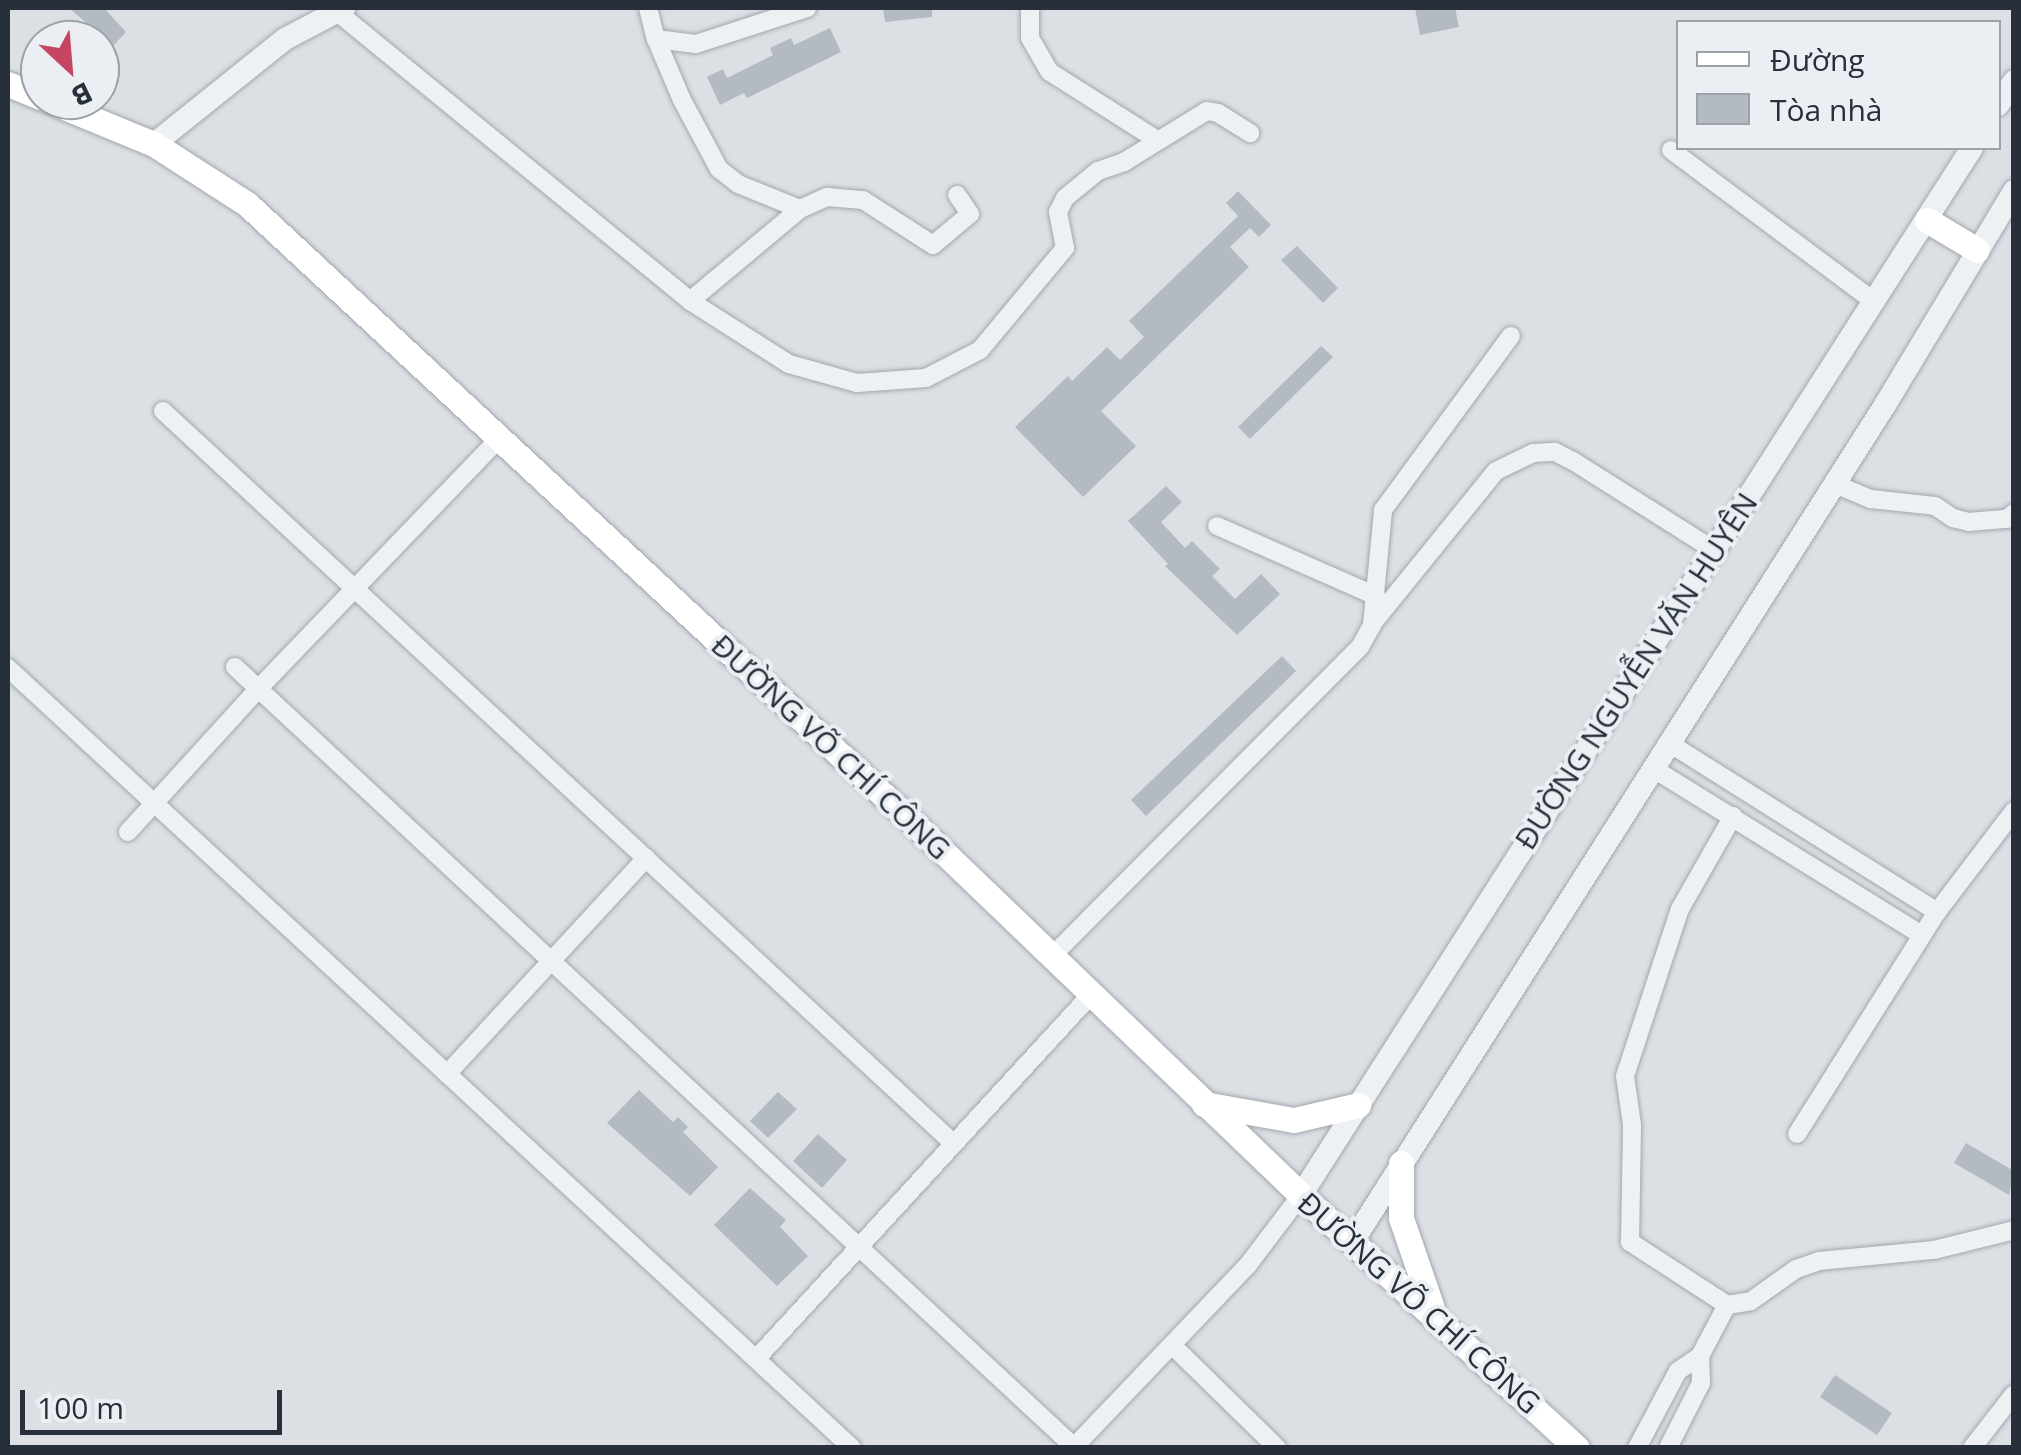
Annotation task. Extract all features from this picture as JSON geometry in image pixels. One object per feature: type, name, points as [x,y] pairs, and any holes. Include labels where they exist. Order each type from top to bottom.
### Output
[{"type":"main road","name":"ĐƯỜNG VÕ CHÍ CÔNG","points":[[96,120],[154,144],[247,204],[1052,956],[1301,1196],[1577,1448]]},
{"type":"main road","points":[[1927,220],[1976,250]]},
{"type":"main road","points":[[1204,1104],[1294,1120],[1358,1105]]},
{"type":"main road","points":[[1401,1163],[1402,1218],[1416,1270],[1438,1321]]},
{"type":"street","points":[[648,8],[656,39],[682,100],[719,169],[738,184],[800,209]]},
{"type":"street","points":[[656,39],[696,44],[808,8]]},
{"type":"street","points":[[1030,8],[1030,38],[1050,72],[1157,140]]},
{"type":"street","points":[[154,144],[285,40],[328,11],[690,301],[789,364],[857,383],[926,378],[980,350],[1065,248],[1058,212],[1066,198],[1098,171],[1124,162],[1206,111],[1250,133]]},
{"type":"street","points":[[1671,150],[1875,302]]},
{"type":"street","name":"ĐƯỜNG NGUYỄN VĂN HUYÊN","points":[[1301,1196],[1971,150]]},
{"type":"street","points":[[1353,1241],[1834,484],[2014,191]]},
{"type":"street","points":[[690,301],[800,209],[827,197],[863,200],[933,245],[970,214],[958,195]]},
{"type":"street","points":[[1372,624],[1383,510],[1511,336]]},
{"type":"street","points":[[163,411],[357,586],[954,1144]]},
{"type":"street","points":[[128,832],[259,688],[498,440]]},
{"type":"street","points":[[1052,956],[1360,647],[1372,624],[1496,471],[1533,453],[1555,452],[1714,550]]},
{"type":"street","points":[[1834,484],[1871,499],[1935,506],[1953,518],[1969,522],[2011,518]]},
{"type":"street","points":[[1217,526],[1376,596]]},
{"type":"street","points":[[236,667],[1074,1448],[1081,1445],[1248,1265],[1301,1196]]},
{"type":"street","points":[[8,668],[852,1448]]},
{"type":"street","points":[[1669,743],[1937,912]]},
{"type":"street","points":[[1654,769],[1922,935]]},
{"type":"street","points":[[1797,1134],[1937,912],[2014,812]]},
{"type":"street","points":[[1733,816],[1680,909],[1626,1076],[1632,1125],[1630,1242],[1727,1305],[1751,1301],[1796,1269],[1819,1261],[1934,1250],[2014,1230]]},
{"type":"street","points":[[447,1074],[646,858]]},
{"type":"street","points":[[756,1359],[1092,994]]},
{"type":"street","points":[[1637,1448],[1678,1371],[1700,1356],[1727,1305]]},
{"type":"street","points":[[1173,1346],[1277,1448]]},
{"type":"street","points":[[1668,1448],[1701,1383],[1700,1356]]},
{"type":"street","points":[[1972,1448],[2014,1394]]},
{"type":"building","points":[[69,8],[104,8],[115,20],[83,20]]},
{"type":"building","points":[[883,8],[932,8],[932,17],[885,22]]},
{"type":"building","points":[[1415,8],[1455,8],[1459,27],[1420,35]]},
{"type":"building","points":[[830,28],[841,52],[747,98],[744,93],[720,105],[707,77],[723,69],[727,78],[773,55],[770,48],[791,38],[794,45]]},
{"type":"building","points":[[1238,191],[1271,225],[1259,237],[1250,228],[1230,247],[1249,267],[1101,411],[1136,446],[1083,497],[1015,427],[1068,376],[1072,381],[1107,347],[1120,360],[1144,337],[1129,321],[1238,216],[1226,203]]},
{"type":"building","points":[[1297,246],[1338,288],[1323,303],[1281,260]]},
{"type":"building","points":[[1321,346],[1333,357],[1250,439],[1238,427]]},
{"type":"building","points":[[1166,486],[1182,502],[1161,522],[1185,548],[1192,541],[1220,569],[1212,576],[1235,599],[1261,574],[1280,594],[1237,635],[1165,566],[1168,564],[1128,521]]},
{"type":"building","points":[[1282,656],[1296,671],[1146,816],[1131,800]]},
{"type":"building","points":[[639,1090],[673,1122],[678,1117],[688,1127],[683,1132],[718,1167],[690,1196],[607,1123]]},
{"type":"building","points":[[778,1092],[797,1109],[768,1138],[750,1121]]},
{"type":"building","points":[[818,1134],[847,1160],[822,1188],[793,1161]]},
{"type":"building","points":[[1966,1143],[2014,1171],[2009,1195],[1954,1163]]},
{"type":"building","points":[[750,1188],[786,1220],[780,1227],[808,1256],[777,1286],[714,1225]]},
{"type":"building","points":[[1835,1375],[1892,1413],[1877,1435],[1820,1397]]}]
